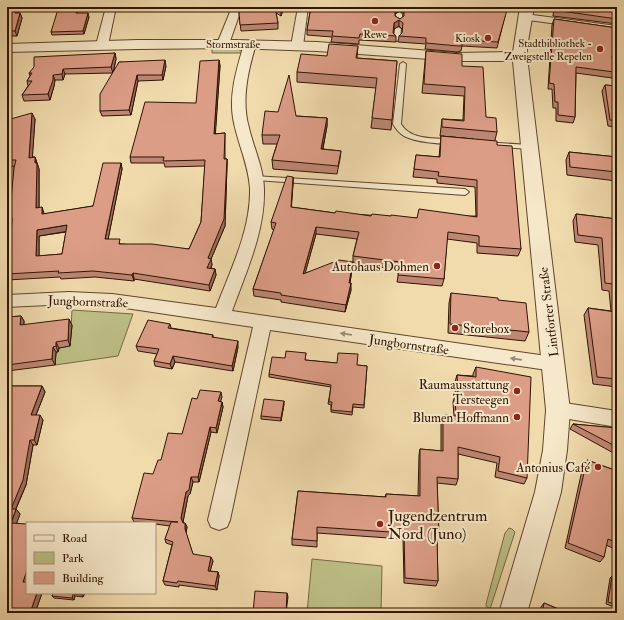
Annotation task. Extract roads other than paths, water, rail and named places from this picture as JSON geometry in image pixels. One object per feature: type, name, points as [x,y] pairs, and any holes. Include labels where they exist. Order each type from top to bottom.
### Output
[{"type":"street","points":[[102,45],[111,7]]},
{"type":"street","points":[[223,44],[237,7]]},
{"type":"street","points":[[297,46],[303,7]]},
{"type":"street","points":[[526,12],[617,29]]},
{"type":"street","name":"Lintforter Straße","points":[[513,613],[548,492],[555,450],[558,410],[521,62],[520,47],[526,12]]},
{"type":"street","points":[[222,315],[252,229],[256,202],[256,178],[252,156],[242,127],[239,104],[243,68],[250,44]]},
{"type":"street","name":"Stormstraße","points":[[7,48],[102,45],[250,44],[398,49],[459,57],[475,62],[521,62]]},
{"type":"street","name":"Jungbornstraße","points":[[7,301],[96,298],[554,364]]},
{"type":"street","points":[[219,520],[264,323]]},
{"type":"street","points":[[558,410],[617,419]]},
{"type":"lane","points":[[399,10],[399,22]]},
{"type":"lane","points":[[398,29],[397,124],[399,129],[406,135],[414,138],[462,142]]},
{"type":"lane","points":[[477,143],[530,147]]},
{"type":"lane","points":[[256,178],[465,192]]},
{"type":"place","name":"Rewe","points":[[375,21]]},
{"type":"place","name":"Kiosk","points":[[488,38]]},
{"type":"place","name":"Stadtbibliothek - Zweigstelle Repelen","points":[[600,49]]},
{"type":"place","name":"Autohaus Dohmen","points":[[437,266]]},
{"type":"place","name":"Storebox","points":[[455,328]]},
{"type":"place","name":"Raumausstattung Tersteegen","points":[[517,391]]},
{"type":"place","name":"Blumen Hoffmann","points":[[517,417]]},
{"type":"place","name":"Antonius Café","points":[[598,467]]},
{"type":"place","name":"Jugendzentrum Nord (Juno)","points":[[380,524]]}]
